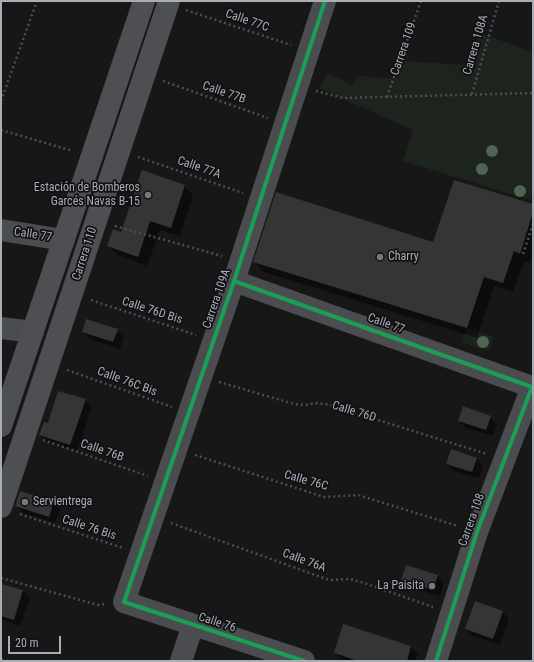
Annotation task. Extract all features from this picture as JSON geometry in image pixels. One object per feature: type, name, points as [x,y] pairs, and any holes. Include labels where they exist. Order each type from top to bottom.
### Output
[{"type":"main road","name":"Carrera 110","points":[[1,426],[144,1]]},
{"type":"main road","name":"Carrera 110","points":[[9,510],[101,202],[174,4]]},
{"type":"main road","points":[[79,196],[101,202]]},
{"type":"street","name":"Carrera 109A","points":[[124,602],[214,340],[325,1]]},
{"type":"street","name":"Calle 77","points":[[1,230],[64,240]]},
{"type":"street","name":"Calle 77","points":[[237,271],[532,387]]},
{"type":"street","points":[[1,328],[33,332]]},
{"type":"street","name":"Carrera 108","points":[[436,661],[477,532],[532,387]]},
{"type":"street","name":"Calle 76","points":[[124,602],[304,661]]},
{"type":"street","points":[[181,661],[193,625]]},
{"type":"path","points":[[1,101],[37,1]]},
{"type":"path","points":[[297,86],[343,98],[533,93]]},
{"type":"path","points":[[1,130],[74,151]]},
{"type":"path","points":[[109,224],[237,271]]},
{"type":"path","points":[[523,254],[533,224]]},
{"type":"path","points":[[1,578],[98,605],[124,602]]},
{"type":"path","points":[[1,659],[7,661]]},
{"type":"shaded area","points":[[480,33],[533,52],[533,192],[530,200],[403,161],[413,130],[319,88],[328,73],[352,85],[358,76],[396,79],[405,61],[475,66],[472,54]]},
{"type":"shaded area","points":[[467,328],[494,337],[489,351],[462,342]]},
{"type":"building","points":[[142,170],[185,185],[171,228],[150,221],[138,257],[107,246],[113,229],[121,232]]},
{"type":"building","name":"Charry","points":[[454,180],[533,204],[533,212],[520,254],[514,251],[503,283],[484,277],[467,328],[253,262],[276,192],[433,242]]},
{"type":"building","points":[[86,319],[118,329],[113,342],[82,332]]},
{"type":"building","points":[[58,391],[86,399],[70,445],[39,435],[44,422],[48,423]]},
{"type":"building","points":[[463,406],[491,416],[486,430],[458,421]]},
{"type":"building","points":[[451,449],[477,458],[472,472],[446,464]]},
{"type":"building","points":[[20,491],[54,502],[49,517],[15,506]]},
{"type":"building","points":[[406,565],[438,575],[433,590],[401,580]]},
{"type":"building","points":[[1,584],[23,590],[14,620],[1,616]]},
{"type":"building","points":[[475,601],[503,611],[493,639],[465,629]]},
{"type":"building","points":[[343,624],[411,646],[407,661],[358,661],[334,653]]},
{"type":"cycle path","points":[[304,661],[124,602],[234,281],[325,1]]},
{"type":"cycle path","points":[[234,281],[532,387],[477,532],[436,661]]},
{"type":"place","name":"Estación de Bomberos Garcés Navas B-15","points":[[148,195]]},
{"type":"place","name":"Charry","points":[[380,257]]},
{"type":"place","name":"Servientrega","points":[[25,502]]},
{"type":"place","name":"La Paisita","points":[[432,586]]}]
